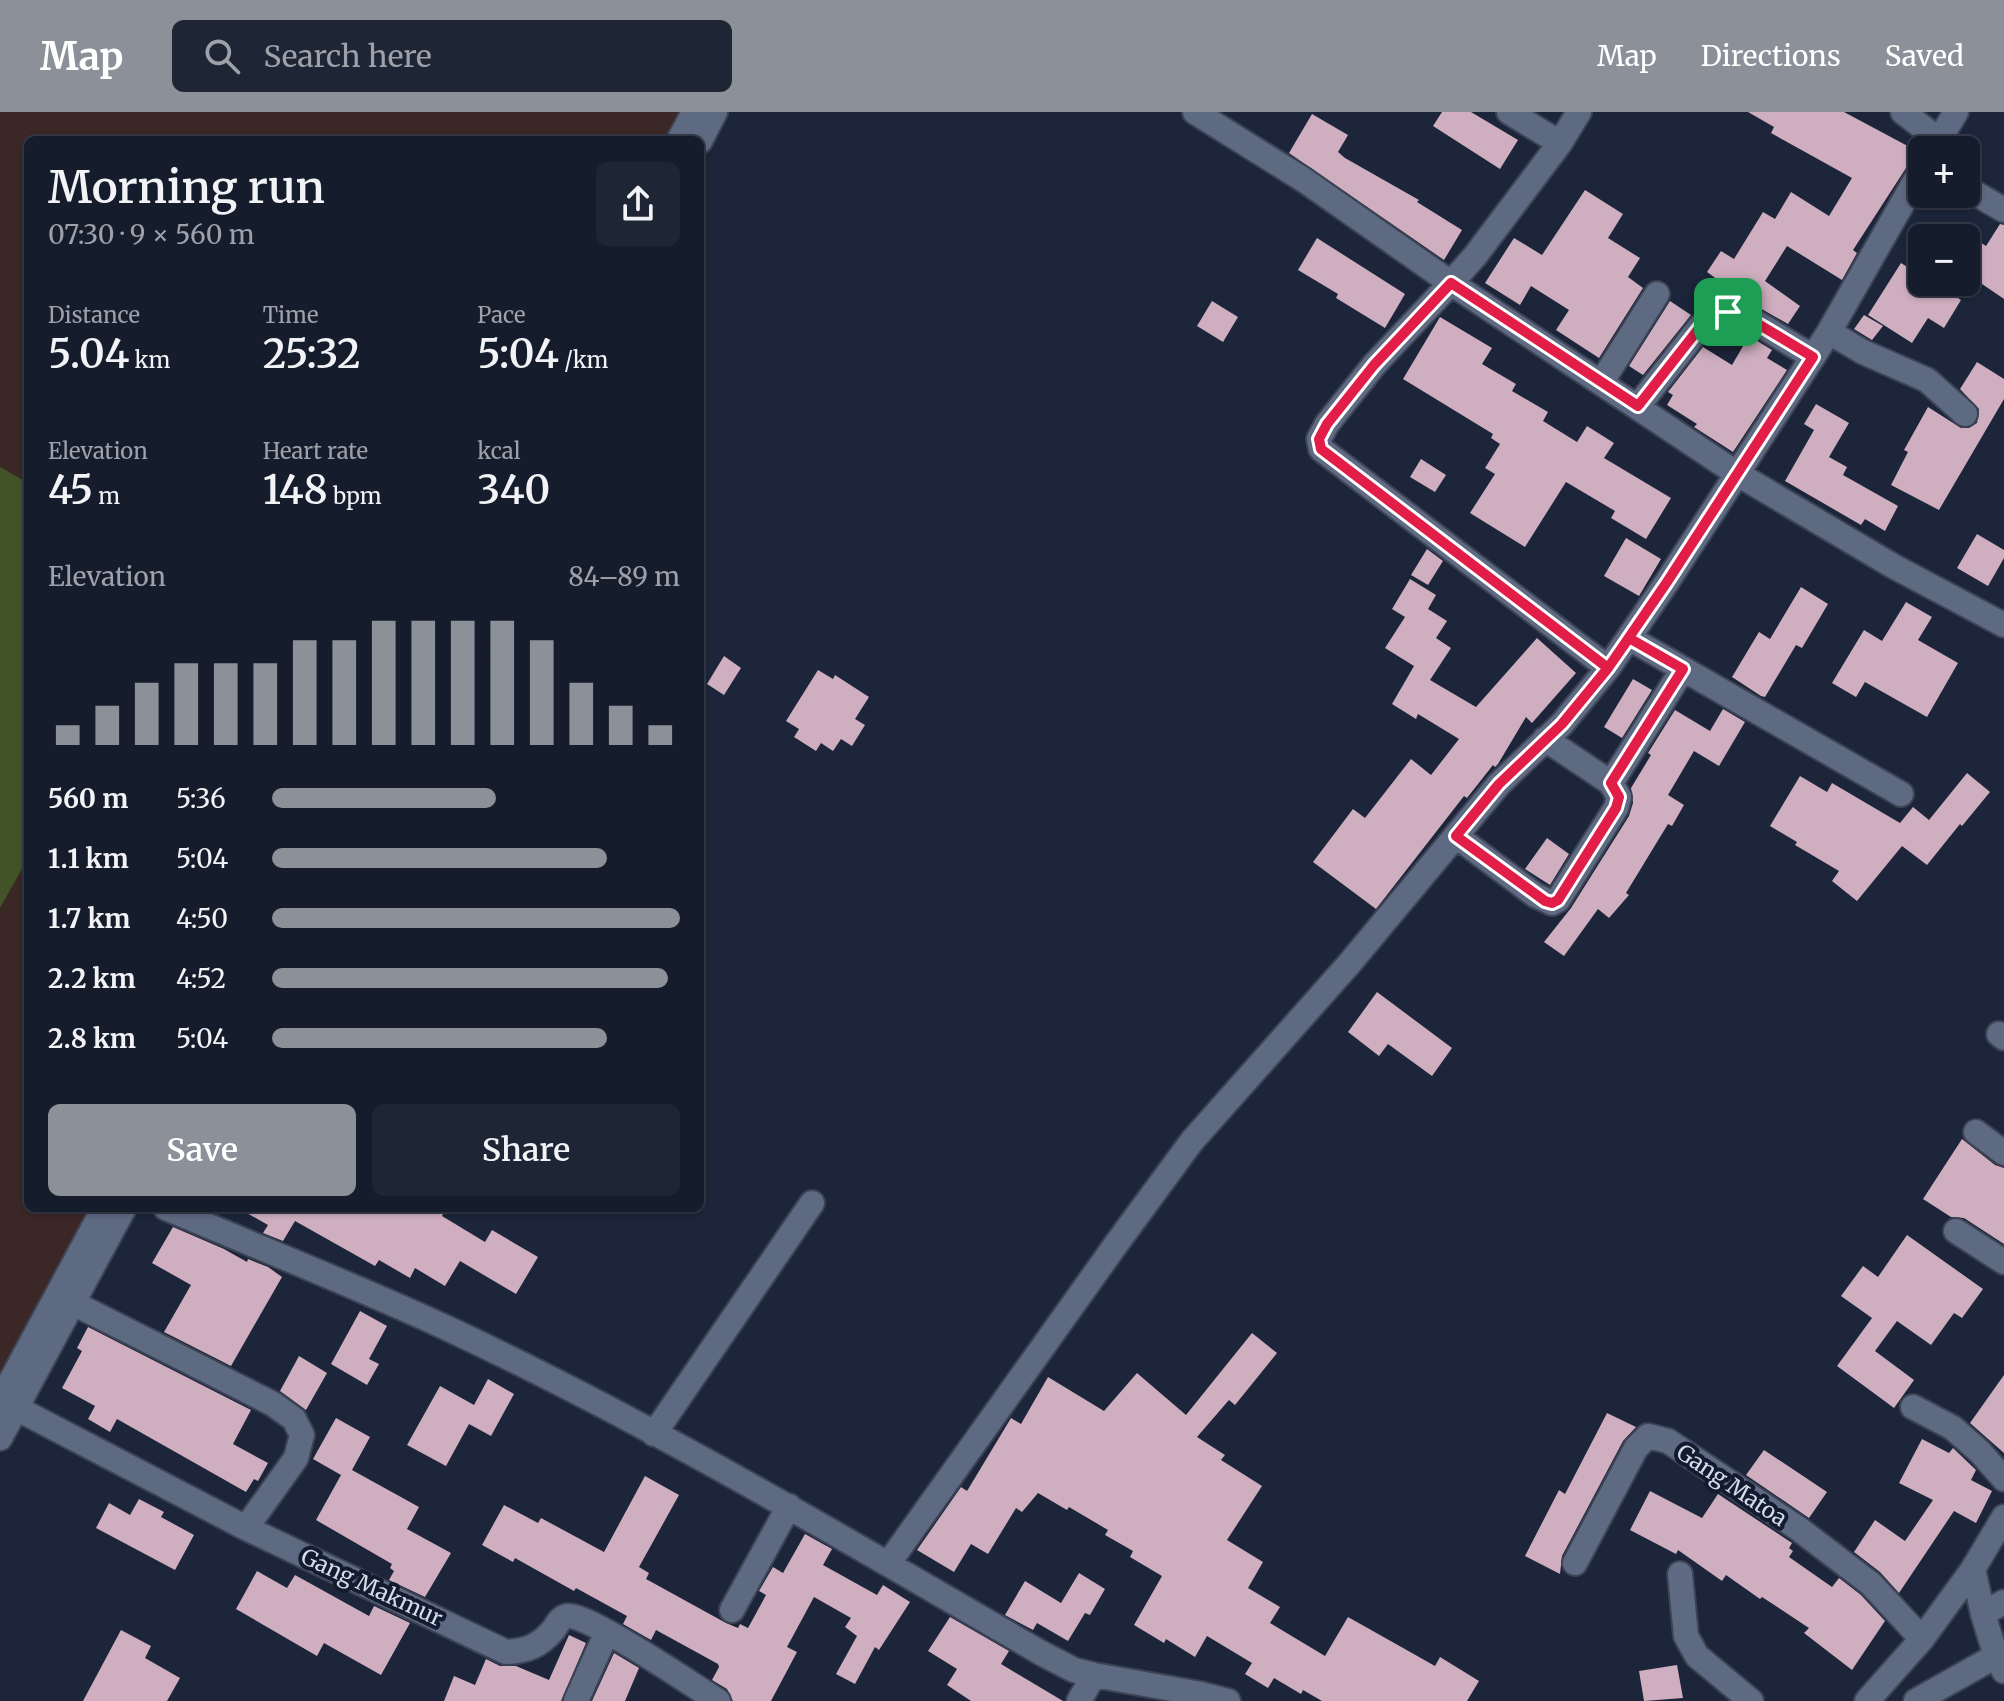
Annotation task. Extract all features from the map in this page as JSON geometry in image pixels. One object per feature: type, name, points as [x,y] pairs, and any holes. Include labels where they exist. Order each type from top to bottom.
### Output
[{"type":"street","points":[[681,136],[694,112]]},
{"type":"street","points":[[703,136],[715,112]]},
{"type":"street","points":[[1195,112],[1304,180],[1451,283],[1736,473],[1893,566],[2004,625]]},
{"type":"street","points":[[1509,112],[1560,143]]},
{"type":"street","points":[[1579,112],[1560,143],[1475,256],[1374,365],[1327,424],[1319,439],[1321,449],[1608,668]]},
{"type":"street","points":[[1903,112],[1927,136]]},
{"type":"street","points":[[1941,136],[1956,112]]},
{"type":"street","points":[[888,1564],[1107,1255],[1192,1141],[1349,964],[1499,784],[1562,724],[1608,668],[1829,332],[1908,194]]},
{"type":"street","points":[[1980,196],[2004,210]]},
{"type":"street","points":[[1601,383],[1657,294]]},
{"type":"street","points":[[1638,406],[1700,327],[1711,317],[1728,312],[1740,313],[1813,357]]},
{"type":"street","points":[[1829,332],[1863,352],[1927,380],[1965,414]]},
{"type":"street","points":[[1629,638],[1901,794]]},
{"type":"street","points":[[1611,783],[1683,669]]},
{"type":"street","points":[[1456,836],[1535,895],[1552,903],[1558,900],[1616,808],[1619,797],[1611,783],[1545,739]]},
{"type":"street","points":[[1976,1132],[2004,1153]]},
{"type":"street","points":[[654,1434],[812,1203]]},
{"type":"street","points":[[0,1438],[8,1404],[102,1212]]},
{"type":"street","points":[[8,1404],[73,1303],[122,1212]]},
{"type":"street","points":[[175,1212],[449,1329],[789,1506],[1074,1670],[1228,1701]]},
{"type":"street","points":[[1956,1231],[2004,1262]]},
{"type":"street","points":[[73,1303],[273,1404],[294,1419],[302,1435],[296,1458],[246,1528]]},
{"type":"street","name":"Gang Makmur","points":[[8,1404],[246,1528],[506,1652],[525,1651],[540,1644],[567,1615],[607,1632],[718,1701]]},
{"type":"street","points":[[1913,1407],[1953,1428],[2004,1479]]},
{"type":"street","name":"Gang Matoa","points":[[1575,1563],[1636,1448],[1648,1436],[1668,1441],[1799,1529],[1871,1584],[1922,1639]]},
{"type":"street","points":[[732,1610],[789,1506]]},
{"type":"street","points":[[1867,1701],[1922,1639],[1973,1569],[2004,1517]]},
{"type":"street","points":[[1916,1701],[2000,1663],[1994,1608],[1973,1569]]},
{"type":"street","points":[[1680,1574],[1686,1636],[1697,1656],[1751,1701]]},
{"type":"street","points":[[576,1701],[607,1632]]},
{"type":"street","points":[[1079,1701],[1094,1675]]},
{"type":"shaded area","points":[[0,112],[699,112],[686,136],[24,136],[24,1212],[108,1212],[0,1412]]},
{"type":"green space","points":[[0,467],[24,481],[24,865],[0,908]]},
{"type":"building","points":[[1442,112],[1471,112],[1518,140],[1500,169],[1433,126]]},
{"type":"building","points":[[1748,112],[1844,112],[1908,146],[1908,165],[1853,250],[1857,253],[1842,280],[1787,246],[1765,281],[1800,306],[1788,324],[1744,299],[1707,272],[1721,251],[1734,259],[1763,212],[1775,219],[1791,192],[1829,216],[1852,178],[1771,133],[1774,127]]},
{"type":"building","points":[[1312,114],[1348,135],[1338,152],[1345,158],[1419,200],[1417,202],[1462,230],[1444,260],[1289,153]]},
{"type":"building","points":[[1585,190],[1623,214],[1608,238],[1640,258],[1628,277],[1643,288],[1599,358],[1556,330],[1569,310],[1531,286],[1520,305],[1485,283],[1514,238],[1542,255]]},
{"type":"building","points":[[2000,224],[2004,225],[2004,299],[1980,283],[1980,242],[1986,246]]},
{"type":"building","points":[[1317,238],[1405,294],[1385,328],[1298,270]]},
{"type":"building","points":[[1901,263],[1908,267],[1908,296],[1955,296],[1961,300],[1944,328],[1928,318],[1912,343],[1868,315]]},
{"type":"building","points":[[1212,301],[1238,317],[1223,342],[1197,326]]},
{"type":"building","points":[[1670,301],[1691,315],[1643,375],[1629,366]]},
{"type":"building","points":[[1864,315],[1883,326],[1872,340],[1854,329]]},
{"type":"building","points":[[1440,317],[1492,348],[1482,364],[1516,384],[1512,391],[1548,412],[1543,421],[1577,442],[1587,426],[1614,443],[1604,458],[1671,498],[1646,539],[1611,518],[1615,511],[1566,482],[1525,547],[1470,513],[1495,474],[1485,468],[1500,444],[1491,438],[1493,434],[1403,379]]},
{"type":"building","points":[[1749,336],[1772,350],[1767,358],[1787,370],[1733,452],[1667,405],[1673,395],[1668,392],[1703,347],[1732,365]]},
{"type":"building","points":[[1977,362],[2004,379],[2004,399],[1939,510],[1891,485],[1908,452],[1904,450],[1928,407],[1961,428],[1977,423],[1979,409],[1960,389]]},
{"type":"building","points":[[1816,404],[1849,423],[1829,457],[1847,467],[1843,475],[1898,506],[1885,531],[1865,519],[1861,525],[1785,481],[1814,430],[1804,424]]},
{"type":"building","points":[[1421,459],[1446,475],[1435,492],[1410,477]]},
{"type":"building","points":[[1977,534],[2004,550],[2004,558],[1988,586],[1957,568]]},
{"type":"building","points":[[1626,538],[1661,559],[1639,596],[1604,576]]},
{"type":"building","points":[[1427,549],[1443,561],[1428,585],[1411,575]]},
{"type":"building","points":[[1410,579],[1436,595],[1428,609],[1447,621],[1436,638],[1451,648],[1430,680],[1476,707],[1537,638],[1576,673],[1532,723],[1526,717],[1498,764],[1493,765],[1467,798],[1464,796],[1376,909],[1313,862],[1353,809],[1365,818],[1411,759],[1431,775],[1459,739],[1418,714],[1416,719],[1392,704],[1414,666],[1385,648],[1405,617],[1392,609]]},
{"type":"building","points":[[1801,587],[1828,604],[1802,648],[1796,645],[1765,697],[1761,696],[1732,677],[1759,632],[1770,639]]},
{"type":"building","points":[[1906,602],[1932,617],[1918,640],[1958,663],[1927,717],[1865,682],[1856,697],[1832,683],[1864,630],[1882,641]]},
{"type":"building","points":[[724,656],[741,668],[724,695],[707,684]]},
{"type":"building","points":[[818,670],[833,679],[835,675],[869,697],[855,719],[865,725],[852,746],[841,739],[833,751],[821,743],[816,751],[794,737],[799,729],[786,721]]},
{"type":"building","points":[[1633,679],[1652,690],[1622,738],[1604,727]]},
{"type":"building","points":[[1723,709],[1745,722],[1719,766],[1694,751],[1668,795],[1684,805],[1672,826],[1668,824],[1626,893],[1629,895],[1609,918],[1598,909],[1564,956],[1544,942],[1571,908],[1629,816],[1633,803],[1631,788],[1675,710],[1710,731]]},
{"type":"building","points":[[1967,773],[1990,792],[1962,826],[1960,824],[1927,865],[1902,846],[1857,901],[1832,881],[1839,871],[1770,826],[1800,776],[1827,792],[1832,783],[1900,823],[1913,807],[1929,820]]},
{"type":"building","points":[[1547,838],[1569,854],[1550,885],[1525,869]]},
{"type":"building","points":[[1377,992],[1452,1048],[1432,1076],[1388,1044],[1379,1056],[1348,1032]]},
{"type":"building","points":[[1962,1139],[1995,1165],[2004,1168],[2004,1244],[1964,1218],[1951,1217],[1923,1199]]},
{"type":"building","points":[[245,1212],[444,1212],[442,1216],[485,1242],[492,1230],[538,1257],[516,1294],[460,1261],[445,1286],[415,1268],[410,1278],[379,1260],[375,1266],[295,1221],[283,1241],[263,1233],[268,1225]]},
{"type":"building","points":[[173,1227],[247,1262],[248,1259],[268,1267],[282,1277],[231,1366],[164,1332],[191,1285],[152,1263]]},
{"type":"building","points":[[1907,1235],[1983,1289],[1962,1318],[1954,1313],[1931,1345],[1897,1321],[1875,1351],[1914,1380],[1894,1408],[1837,1366],[1872,1318],[1841,1296],[1863,1266],[1878,1277]]},
{"type":"building","points":[[360,1311],[387,1326],[369,1359],[379,1364],[367,1385],[331,1364]]},
{"type":"building","points":[[88,1327],[251,1410],[233,1444],[268,1463],[258,1481],[254,1479],[246,1492],[117,1419],[110,1432],[88,1419],[95,1406],[62,1388],[82,1351],[77,1348]]},
{"type":"building","points":[[1252,1333],[1277,1353],[1235,1405],[1229,1400],[1197,1437],[1225,1455],[1221,1460],[1262,1486],[1227,1540],[1263,1562],[1248,1588],[1280,1607],[1270,1623],[1325,1656],[1348,1617],[1435,1666],[1440,1657],[1479,1681],[1467,1701],[1322,1701],[1303,1690],[1301,1694],[1274,1678],[1268,1688],[1245,1674],[1252,1663],[1207,1636],[1195,1657],[1166,1639],[1164,1643],[1134,1625],[1162,1576],[1130,1557],[1133,1551],[1105,1535],[1108,1530],[1038,1493],[1022,1512],[1016,1508],[988,1554],[971,1544],[954,1572],[917,1550],[961,1487],[967,1491],[1011,1418],[1021,1424],[1048,1377],[1104,1411],[1137,1373],[1186,1415]]},
{"type":"building","points":[[299,1356],[327,1373],[306,1410],[280,1391]]},
{"type":"building","points":[[2004,1375],[2004,1453],[1970,1423]]},
{"type":"building","points":[[488,1379],[514,1394],[491,1436],[469,1424],[446,1466],[407,1445],[440,1386],[474,1405]]},
{"type":"building","points":[[1607,1413],[1636,1427],[1623,1441],[1562,1556],[1560,1574],[1525,1556],[1559,1490],[1565,1494]]},
{"type":"building","points":[[336,1418],[370,1437],[352,1470],[419,1507],[407,1529],[451,1553],[425,1597],[389,1580],[394,1571],[390,1568],[392,1564],[316,1520],[341,1475],[313,1459]]},
{"type":"building","points":[[1922,1439],[1949,1453],[1953,1448],[1976,1470],[1971,1480],[1992,1491],[1976,1523],[1954,1511],[1899,1593],[1880,1572],[1854,1552],[1875,1520],[1905,1541],[1933,1500],[1899,1483]]},
{"type":"building","points":[[1764,1450],[1827,1492],[1809,1518],[1746,1475]]},
{"type":"building","points":[[645,1476],[679,1495],[639,1567],[649,1573],[646,1579],[726,1623],[748,1628],[766,1595],[759,1591],[773,1567],[783,1573],[805,1534],[832,1549],[823,1565],[877,1595],[883,1585],[910,1602],[879,1650],[875,1647],[855,1684],[836,1674],[857,1636],[845,1627],[851,1618],[814,1597],[787,1647],[797,1652],[771,1701],[733,1701],[727,1689],[712,1680],[718,1664],[656,1630],[651,1640],[623,1624],[627,1616],[515,1558],[513,1562],[482,1545],[504,1505],[538,1523],[541,1518],[604,1552]]},
{"type":"building","points":[[1650,1491],[1702,1518],[1718,1494],[1792,1543],[1789,1548],[1793,1551],[1789,1557],[1832,1587],[1839,1578],[1861,1595],[1885,1621],[1852,1670],[1804,1633],[1809,1628],[1762,1597],[1760,1599],[1726,1575],[1722,1581],[1678,1550],[1676,1554],[1630,1530]]},
{"type":"building","points":[[139,1499],[164,1512],[161,1517],[194,1535],[175,1570],[96,1528],[109,1503],[130,1515]]},
{"type":"building","points":[[257,1571],[287,1588],[295,1575],[369,1616],[374,1606],[410,1623],[381,1675],[324,1643],[317,1656],[236,1609]]},
{"type":"building","points":[[1079,1573],[1105,1589],[1090,1615],[1085,1613],[1068,1641],[1037,1623],[1033,1630],[1005,1615],[1025,1581],[1061,1603]]},
{"type":"building","points":[[950,1617],[1009,1651],[1001,1664],[1063,1701],[971,1701],[947,1685],[957,1669],[928,1651]]},
{"type":"building","points":[[121,1630],[151,1646],[145,1658],[180,1678],[167,1701],[83,1701]]},
{"type":"building","points":[[569,1635],[586,1643],[561,1701],[444,1701],[454,1676],[475,1685],[486,1659],[500,1666],[516,1666],[549,1680]]},
{"type":"building","points":[[614,1653],[639,1668],[625,1701],[592,1701]]},
{"type":"building","points":[[1677,1665],[1683,1698],[1644,1701],[1639,1671]]},
{"type":"route","points":[[1728,312],[1711,317],[1700,327],[1638,406],[1451,283],[1374,365],[1327,424],[1319,439],[1321,449],[1608,668],[1629,638],[1683,669],[1611,783],[1619,797],[1616,808],[1558,900],[1552,903],[1545,901],[1456,836],[1499,784],[1562,724],[1608,668],[1813,357],[1740,313],[1728,312]]}]
